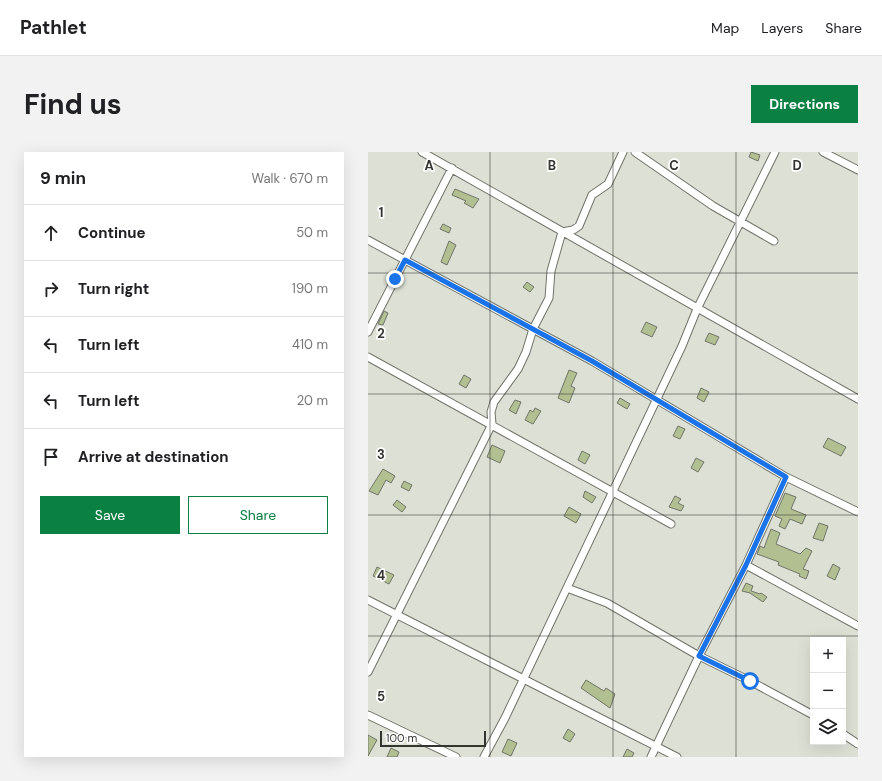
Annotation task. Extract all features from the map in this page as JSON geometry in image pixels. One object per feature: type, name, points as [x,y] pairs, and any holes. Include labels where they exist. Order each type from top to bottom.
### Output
[{"type":"street","points":[[422,152],[858,399]]},
{"type":"street","points":[[562,232],[573,230],[579,226],[592,195],[608,184],[623,152]]},
{"type":"street","points":[[635,152],[713,206],[740,223],[774,241]]},
{"type":"street","points":[[484,757],[491,747],[524,679],[655,399],[682,346],[697,309],[775,152]]},
{"type":"street","points":[[823,152],[858,170]]},
{"type":"street","points":[[368,332],[452,168]]},
{"type":"street","points":[[368,672],[492,424],[491,412],[494,402],[518,370],[526,352],[533,329],[549,298],[551,271],[562,232]]},
{"type":"street","points":[[368,240],[592,361],[786,477],[858,512]]},
{"type":"street","points":[[368,357],[613,490],[671,524]]},
{"type":"street","points":[[651,757],[699,656],[746,565],[786,477]]},
{"type":"street","points":[[746,565],[858,626]]},
{"type":"street","points":[[567,588],[607,603],[699,656],[750,681],[810,714]]},
{"type":"street","points":[[368,600],[677,757]]},
{"type":"street","points":[[368,715],[456,757]]},
{"type":"street","points":[[846,736],[858,744]]},
{"type":"building","points":[[751,152],[760,155],[758,161],[749,157]]},
{"type":"building","points":[[455,189],[479,199],[473,208],[464,203],[466,201],[452,195]]},
{"type":"building","points":[[443,224],[451,228],[449,233],[440,229]]},
{"type":"building","points":[[449,241],[456,245],[447,265],[441,262]]},
{"type":"building","points":[[527,282],[534,287],[530,292],[523,287]]},
{"type":"building","points":[[384,311],[388,313],[383,325],[378,324]]},
{"type":"building","points":[[646,322],[657,327],[652,337],[641,332]]},
{"type":"building","points":[[709,333],[719,337],[715,345],[705,341]]},
{"type":"building","points":[[569,370],[577,373],[571,386],[575,388],[569,403],[558,398]]},
{"type":"building","points":[[464,375],[471,379],[466,388],[459,384]]},
{"type":"building","points":[[701,388],[709,392],[704,402],[697,398]]},
{"type":"building","points":[[620,398],[630,404],[627,409],[617,403]]},
{"type":"building","points":[[515,400],[521,402],[516,414],[509,410]]},
{"type":"building","points":[[535,408],[541,411],[533,424],[525,420],[530,410],[533,412]]},
{"type":"building","points":[[678,426],[685,429],[680,439],[673,436]]},
{"type":"building","points":[[828,438],[846,447],[841,456],[823,447]]},
{"type":"building","points":[[492,445],[505,451],[500,463],[487,457]]},
{"type":"building","points":[[582,451],[590,455],[585,464],[578,460]]},
{"type":"building","points":[[696,458],[704,462],[698,472],[691,468]]},
{"type":"building","points":[[383,469],[395,476],[391,483],[386,480],[378,495],[369,491]]},
{"type":"building","points":[[404,481],[412,485],[409,491],[401,487]]},
{"type":"building","points":[[585,491],[596,497],[592,503],[583,497]]},
{"type":"building","points":[[785,493],[796,497],[791,509],[806,515],[802,524],[790,519],[785,529],[779,526],[782,519],[775,516]]},
{"type":"building","points":[[675,496],[681,499],[678,503],[684,506],[681,511],[669,507]]},
{"type":"building","points":[[397,500],[406,507],[402,512],[393,505]]},
{"type":"building","points":[[569,507],[581,514],[576,523],[564,516]]},
{"type":"building","points":[[819,523],[828,526],[823,541],[813,538]]},
{"type":"building","points":[[771,529],[780,533],[776,544],[800,554],[806,548],[812,551],[803,569],[809,571],[806,579],[799,576],[800,574],[778,565],[779,562],[757,554],[760,546],[764,548]]},
{"type":"building","points":[[833,564],[840,568],[835,580],[827,576]]},
{"type":"building","points":[[377,567],[394,575],[389,584],[373,576]]},
{"type":"building","points":[[746,583],[753,586],[751,591],[761,593],[767,597],[763,602],[750,593],[742,591]]},
{"type":"building","points":[[586,680],[604,691],[606,688],[615,694],[610,708],[581,688]]},
{"type":"building","points":[[568,729],[575,734],[570,742],[563,738]]},
{"type":"building","points":[[368,735],[377,740],[368,756]]},
{"type":"building","points":[[508,739],[517,743],[511,756],[502,752]]},
{"type":"building","points":[[391,748],[399,752],[397,757],[387,757]]},
{"type":"building","points":[[627,749],[634,753],[632,757],[623,757]]},
{"type":"route","points":[[395,279],[405,260],[624,379],[786,477],[746,565],[699,656],[750,681]]}]
